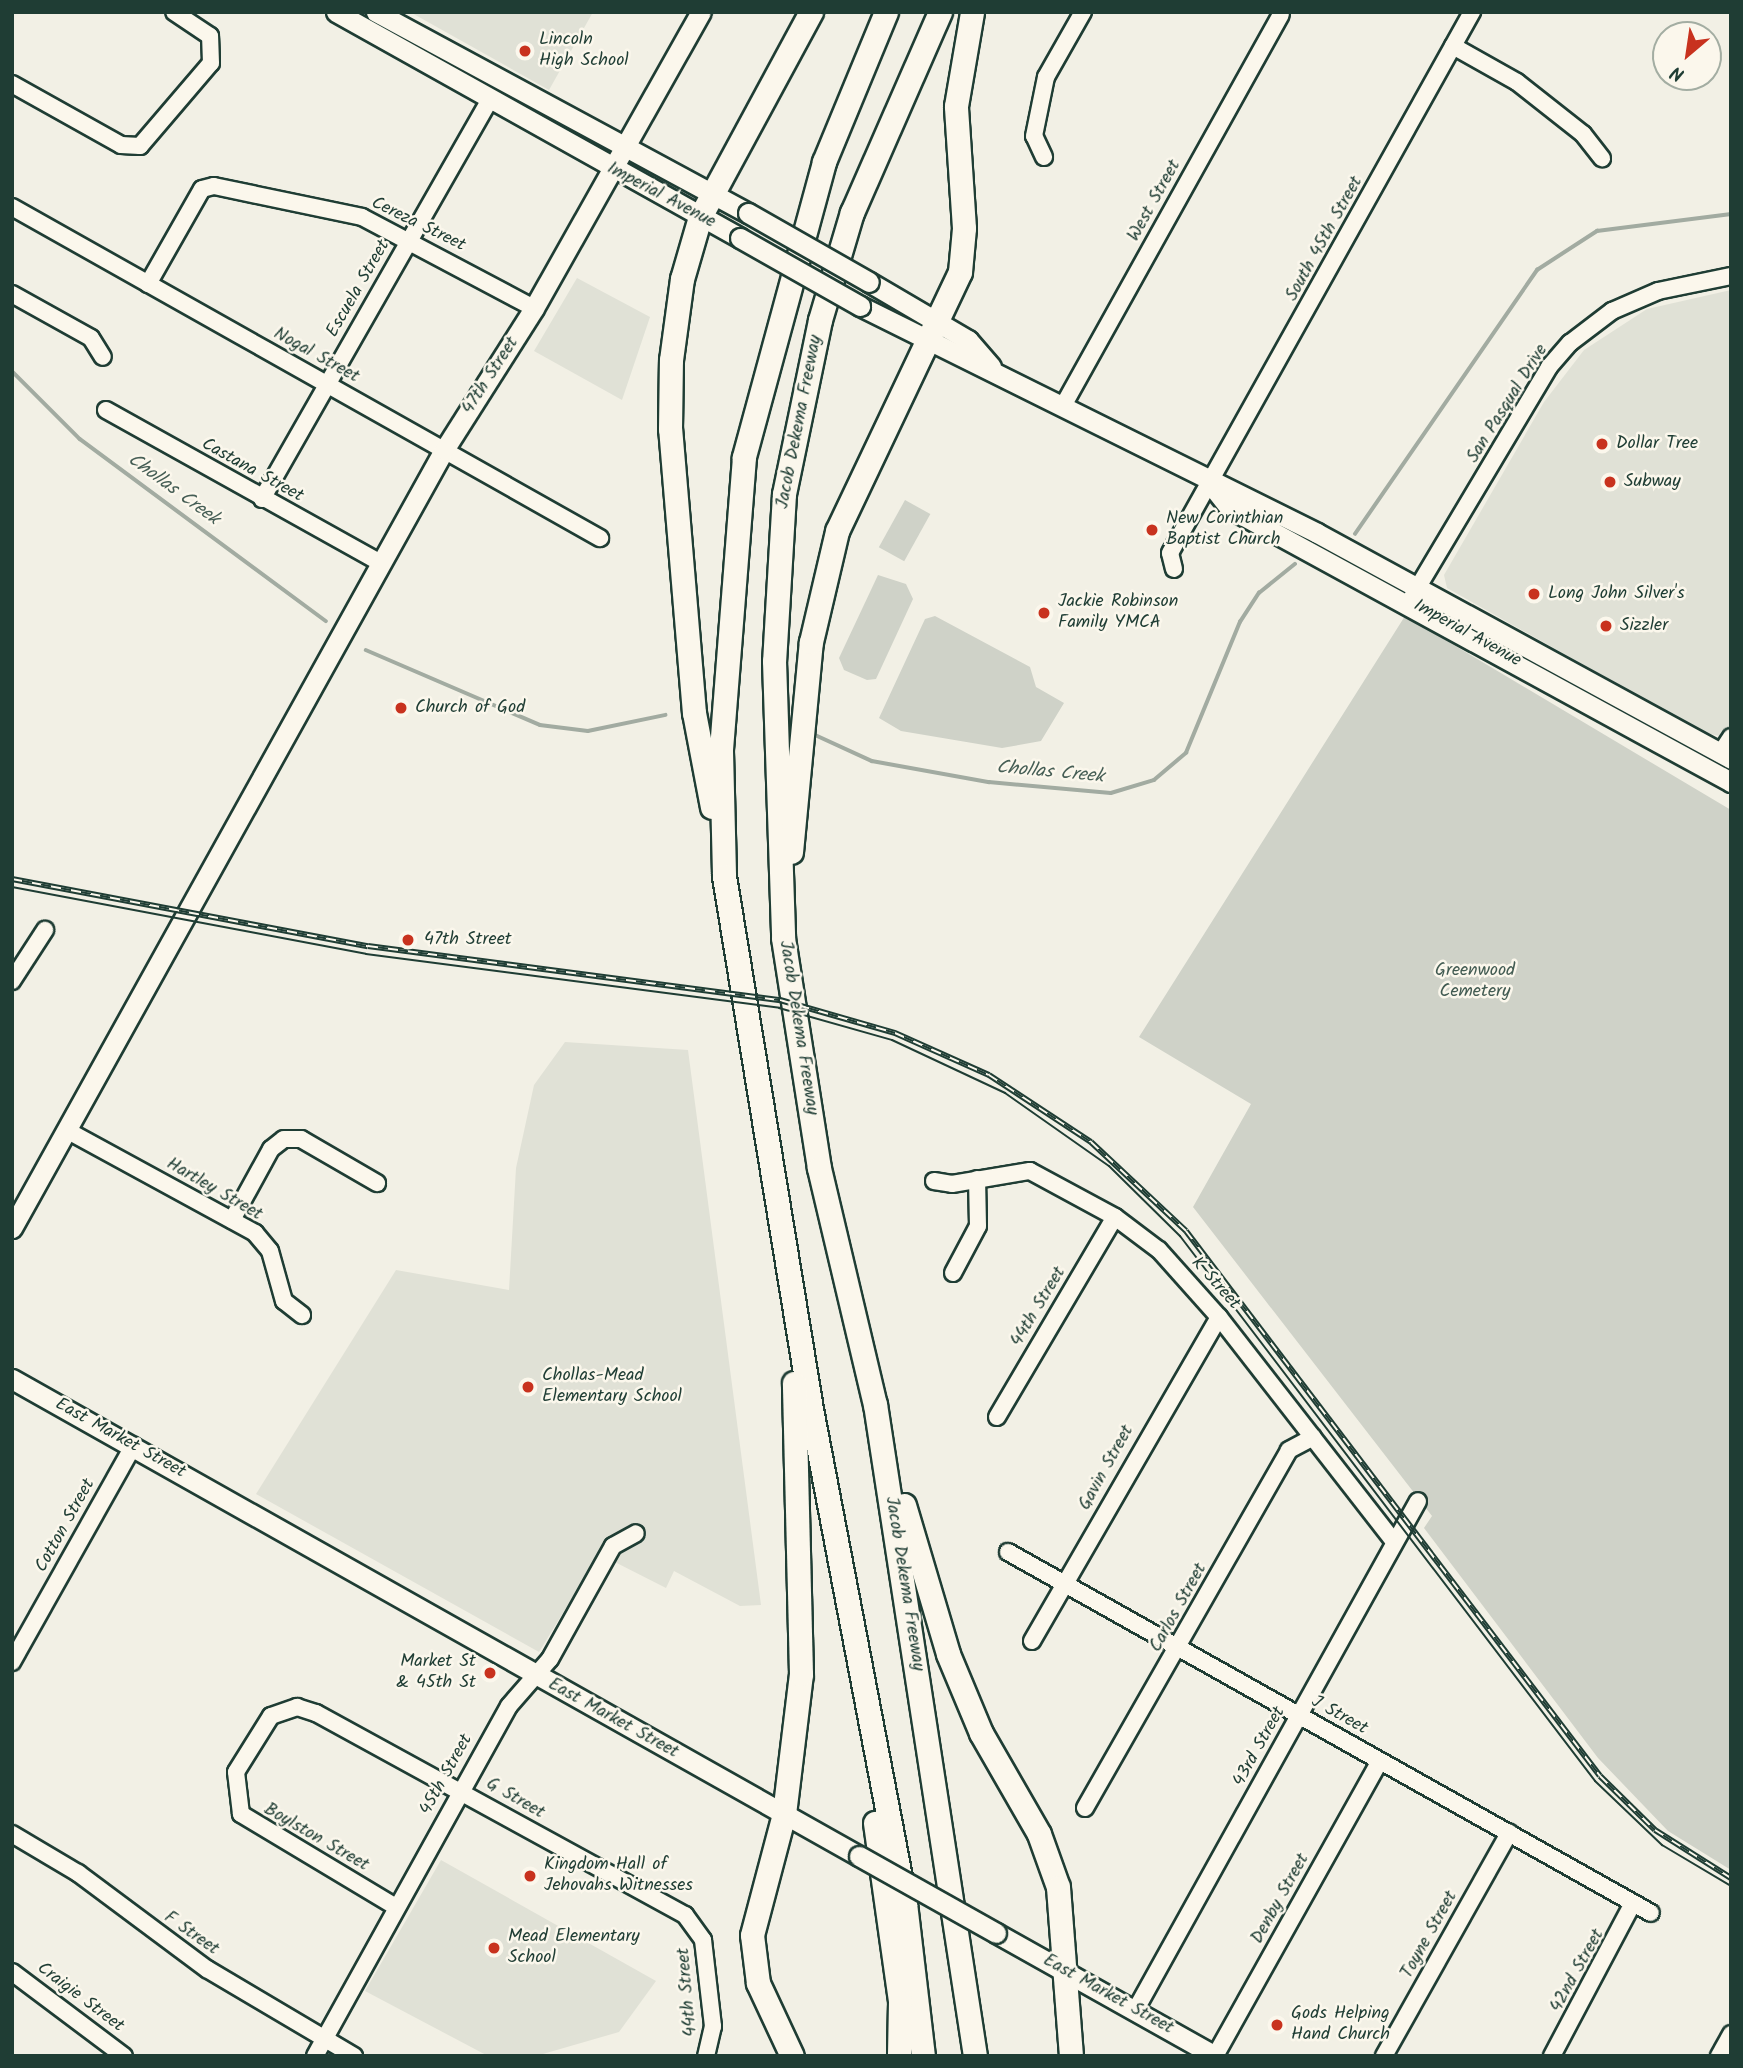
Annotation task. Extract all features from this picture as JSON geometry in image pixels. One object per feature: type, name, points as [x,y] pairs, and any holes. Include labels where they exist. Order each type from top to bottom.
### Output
[{"type":"highway","points":[[811,12],[700,217],[678,306],[670,429],[694,713],[788,1259],[914,1958],[923,2056]]},
{"type":"highway","points":[[724,876],[721,751],[744,457],[824,162],[886,12]]},
{"type":"highway","name":"Jacob Dekema Freeway","points":[[940,12],[852,212],[820,320],[784,494],[774,661],[783,939],[819,1168],[875,1404],[974,2027],[976,2056]]},
{"type":"highway","points":[[783,939],[811,642],[826,572],[871,452],[933,332],[960,272],[964,228],[956,106],[972,12]]},
{"type":"highway","points":[[788,1259],[802,1580],[801,1674],[784,1814],[752,1935],[758,1983],[792,2056]]},
{"type":"highway","points":[[875,1404],[948,1654],[981,1733],[1039,1834],[1058,1887],[1068,1972],[1071,2056]]},
{"type":"highway","points":[[856,1625],[870,1787],[900,2002],[899,2056]]},
{"type":"main road","name":"Imperial Avenue","points":[[335,12],[612,170],[860,306],[933,332]]},
{"type":"main road","name":"Imperial Avenue","points":[[376,12],[869,282],[933,332],[992,367],[1414,594],[1731,782]]},
{"type":"main road","name":"47th Street","points":[[12,1228],[70,1132],[444,450],[534,308],[701,12]]},
{"type":"main road","name":"Imperial Avenue","points":[[1414,594],[1727,750]]},
{"type":"main road","name":"East Market Street","points":[[12,1379],[1215,2056]]},
{"type":"street","points":[[12,83],[121,145],[140,146],[211,63],[214,48],[200,26],[174,12]]},
{"type":"street","name":"South 45th Street","points":[[1174,569],[1170,553],[1472,12]]},
{"type":"street","points":[[1044,157],[1034,136],[1046,77],[1077,14]]},
{"type":"street","name":"West Street","points":[[1063,406],[1281,15]]},
{"type":"street","points":[[1453,46],[1517,82],[1583,134],[1602,158]]},
{"type":"street","name":"Escuela Street","points":[[262,499],[490,99]]},
{"type":"street","name":"Cereza Street","points":[[148,284],[198,196],[214,186],[362,217],[411,238],[534,308]]},
{"type":"street","name":"Nogal Street","points":[[12,207],[600,538]]},
{"type":"street","name":"San Pasqual Drive","points":[[1414,594],[1549,367],[1570,343],[1623,306],[1731,276]]},
{"type":"street","points":[[12,294],[91,338],[103,357]]},
{"type":"street","name":"Castana Street","points":[[106,410],[381,563]]},
{"type":"street","points":[[12,981],[45,930]]},
{"type":"street","name":"Hartley Street","points":[[70,1132],[232,1220],[270,1251],[284,1301],[302,1315]]},
{"type":"street","points":[[232,1220],[271,1149],[284,1139],[301,1139],[377,1183]]},
{"type":"street","name":"K Street","points":[[934,1181],[977,1179],[1030,1171],[1115,1217],[1159,1250],[1219,1317],[1394,1542]]},
{"type":"street","points":[[953,1273],[978,1226],[977,1179]]},
{"type":"street","name":"44th Street","points":[[997,1417],[1115,1217]]},
{"type":"street","name":"Gavin Street","points":[[1032,1641],[1219,1317]]},
{"type":"street","name":"Carlos Street","points":[[1085,1808],[1179,1648],[1289,1450],[1313,1437]]},
{"type":"street","name":"Cotton Street","points":[[12,1661],[133,1446]]},
{"type":"street","name":"43rd Street","points":[[1135,2011],[1418,1501]]},
{"type":"street","name":"45th Street","points":[[315,2056],[509,1706],[536,1675],[613,1546],[636,1533]]},
{"type":"street","name":"J Street","points":[[1008,1552],[1651,1913]]},
{"type":"street","name":"G Street","points":[[248,1751],[271,1716],[297,1707],[461,1790],[696,1925]]},
{"type":"street","name":"Boylston Street","points":[[248,1751],[234,1787],[241,1814],[396,1907]]},
{"type":"street","name":"Denby Street","points":[[1215,2056],[1380,1761]]},
{"type":"street","name":"Toyne Street","points":[[1384,2056],[1509,1833]]},
{"type":"street","name":"F Street","points":[[12,1834],[78,1873],[207,1969],[354,2056]]},
{"type":"street","name":"42nd Street","points":[[1552,2056],[1633,1903]]},
{"type":"street","name":"44th Street","points":[[696,1925],[713,2026],[706,2056]]},
{"type":"street","name":"Craigie Street","points":[[12,1972],[124,2056]]},
{"type":"street","points":[[1718,2056],[1731,2034]]},
{"type":"shaded area","name":"Lincoln High School","points":[[410,12],[593,12],[549,90]]},
{"type":"shaded area","points":[[577,278],[650,317],[622,400],[534,351]]},
{"type":"shaded area","points":[[1731,290],[1731,739],[1703,732],[1447,588],[1444,575],[1544,402],[1584,350],[1647,309]]},
{"type":"shaded area","name":"Chollas-Mead Elementary School","points":[[565,1042],[688,1050],[761,1605],[740,1606],[674,1571],[666,1588],[599,1554],[539,1652],[256,1494],[396,1270],[509,1290],[516,1168],[534,1085]]},
{"type":"shaded area","name":"Mead Elementary School","points":[[441,1860],[656,1981],[619,2032],[536,2056],[488,2056],[365,1991]]},
{"type":"green space","points":[[905,500],[930,514],[904,561],[879,547]]},
{"type":"green space","points":[[878,575],[906,584],[913,599],[876,679],[867,680],[844,670],[839,658]]},
{"type":"green space","points":[[935,616],[1030,667],[1036,687],[1064,703],[1041,741],[1002,748],[901,731],[879,718],[925,619]]},
{"type":"green space","name":"Greenwood Cemetery","points":[[1405,616],[1731,810],[1731,1870],[1668,1831],[1598,1758],[1424,1528],[1432,1516],[1193,1207],[1251,1104],[1139,1037]]},
{"type":"waterway","points":[[1355,534],[1537,270],[1597,231],[1731,214]]},
{"type":"waterway","name":"Chollas Creek","points":[[12,371],[80,439],[326,621]]},
{"type":"waterway","name":"Chollas Creek","points":[[811,733],[872,761],[989,782],[1111,793],[1154,780],[1186,753],[1240,622],[1259,593],[1295,564]]},
{"type":"waterway","points":[[366,650],[540,725],[588,731],[665,715]]},
{"type":"tram line","points":[[12,887],[366,954],[779,1008],[892,1040],[1005,1093],[1109,1166],[1180,1236],[1595,1781],[1662,1845],[1731,1886]]},
{"type":"railway","points":[[12,879],[368,946],[780,1000],[895,1033],[989,1075],[1091,1142],[1186,1231],[1600,1776],[1655,1830],[1731,1878]]},
{"type":"place","name":"Lincoln High School","points":[[525,51]]},
{"type":"place","name":"Dollar Tree","points":[[1602,444]]},
{"type":"place","name":"Subway","points":[[1610,482]]},
{"type":"place","name":"New Corinthian Baptist Church","points":[[1152,530]]},
{"type":"place","name":"Long John Silver's","points":[[1534,594]]},
{"type":"place","name":"Jackie Robinson Family YMCA","points":[[1044,613]]},
{"type":"place","name":"Sizzler","points":[[1606,626]]},
{"type":"place","name":"Church of God","points":[[401,708]]},
{"type":"place","name":"47th Street","points":[[408,940]]},
{"type":"place","name":"Chollas-Mead Elementary School","points":[[528,1387]]},
{"type":"place","name":"Market St & 45th St","points":[[490,1673]]},
{"type":"place","name":"Kingdom Hall of Jehovahs Witnesses","points":[[530,1876]]},
{"type":"place","name":"Mead Elementary School","points":[[494,1948]]},
{"type":"place","name":"Gods Helping Hand Church","points":[[1277,2025]]}]
